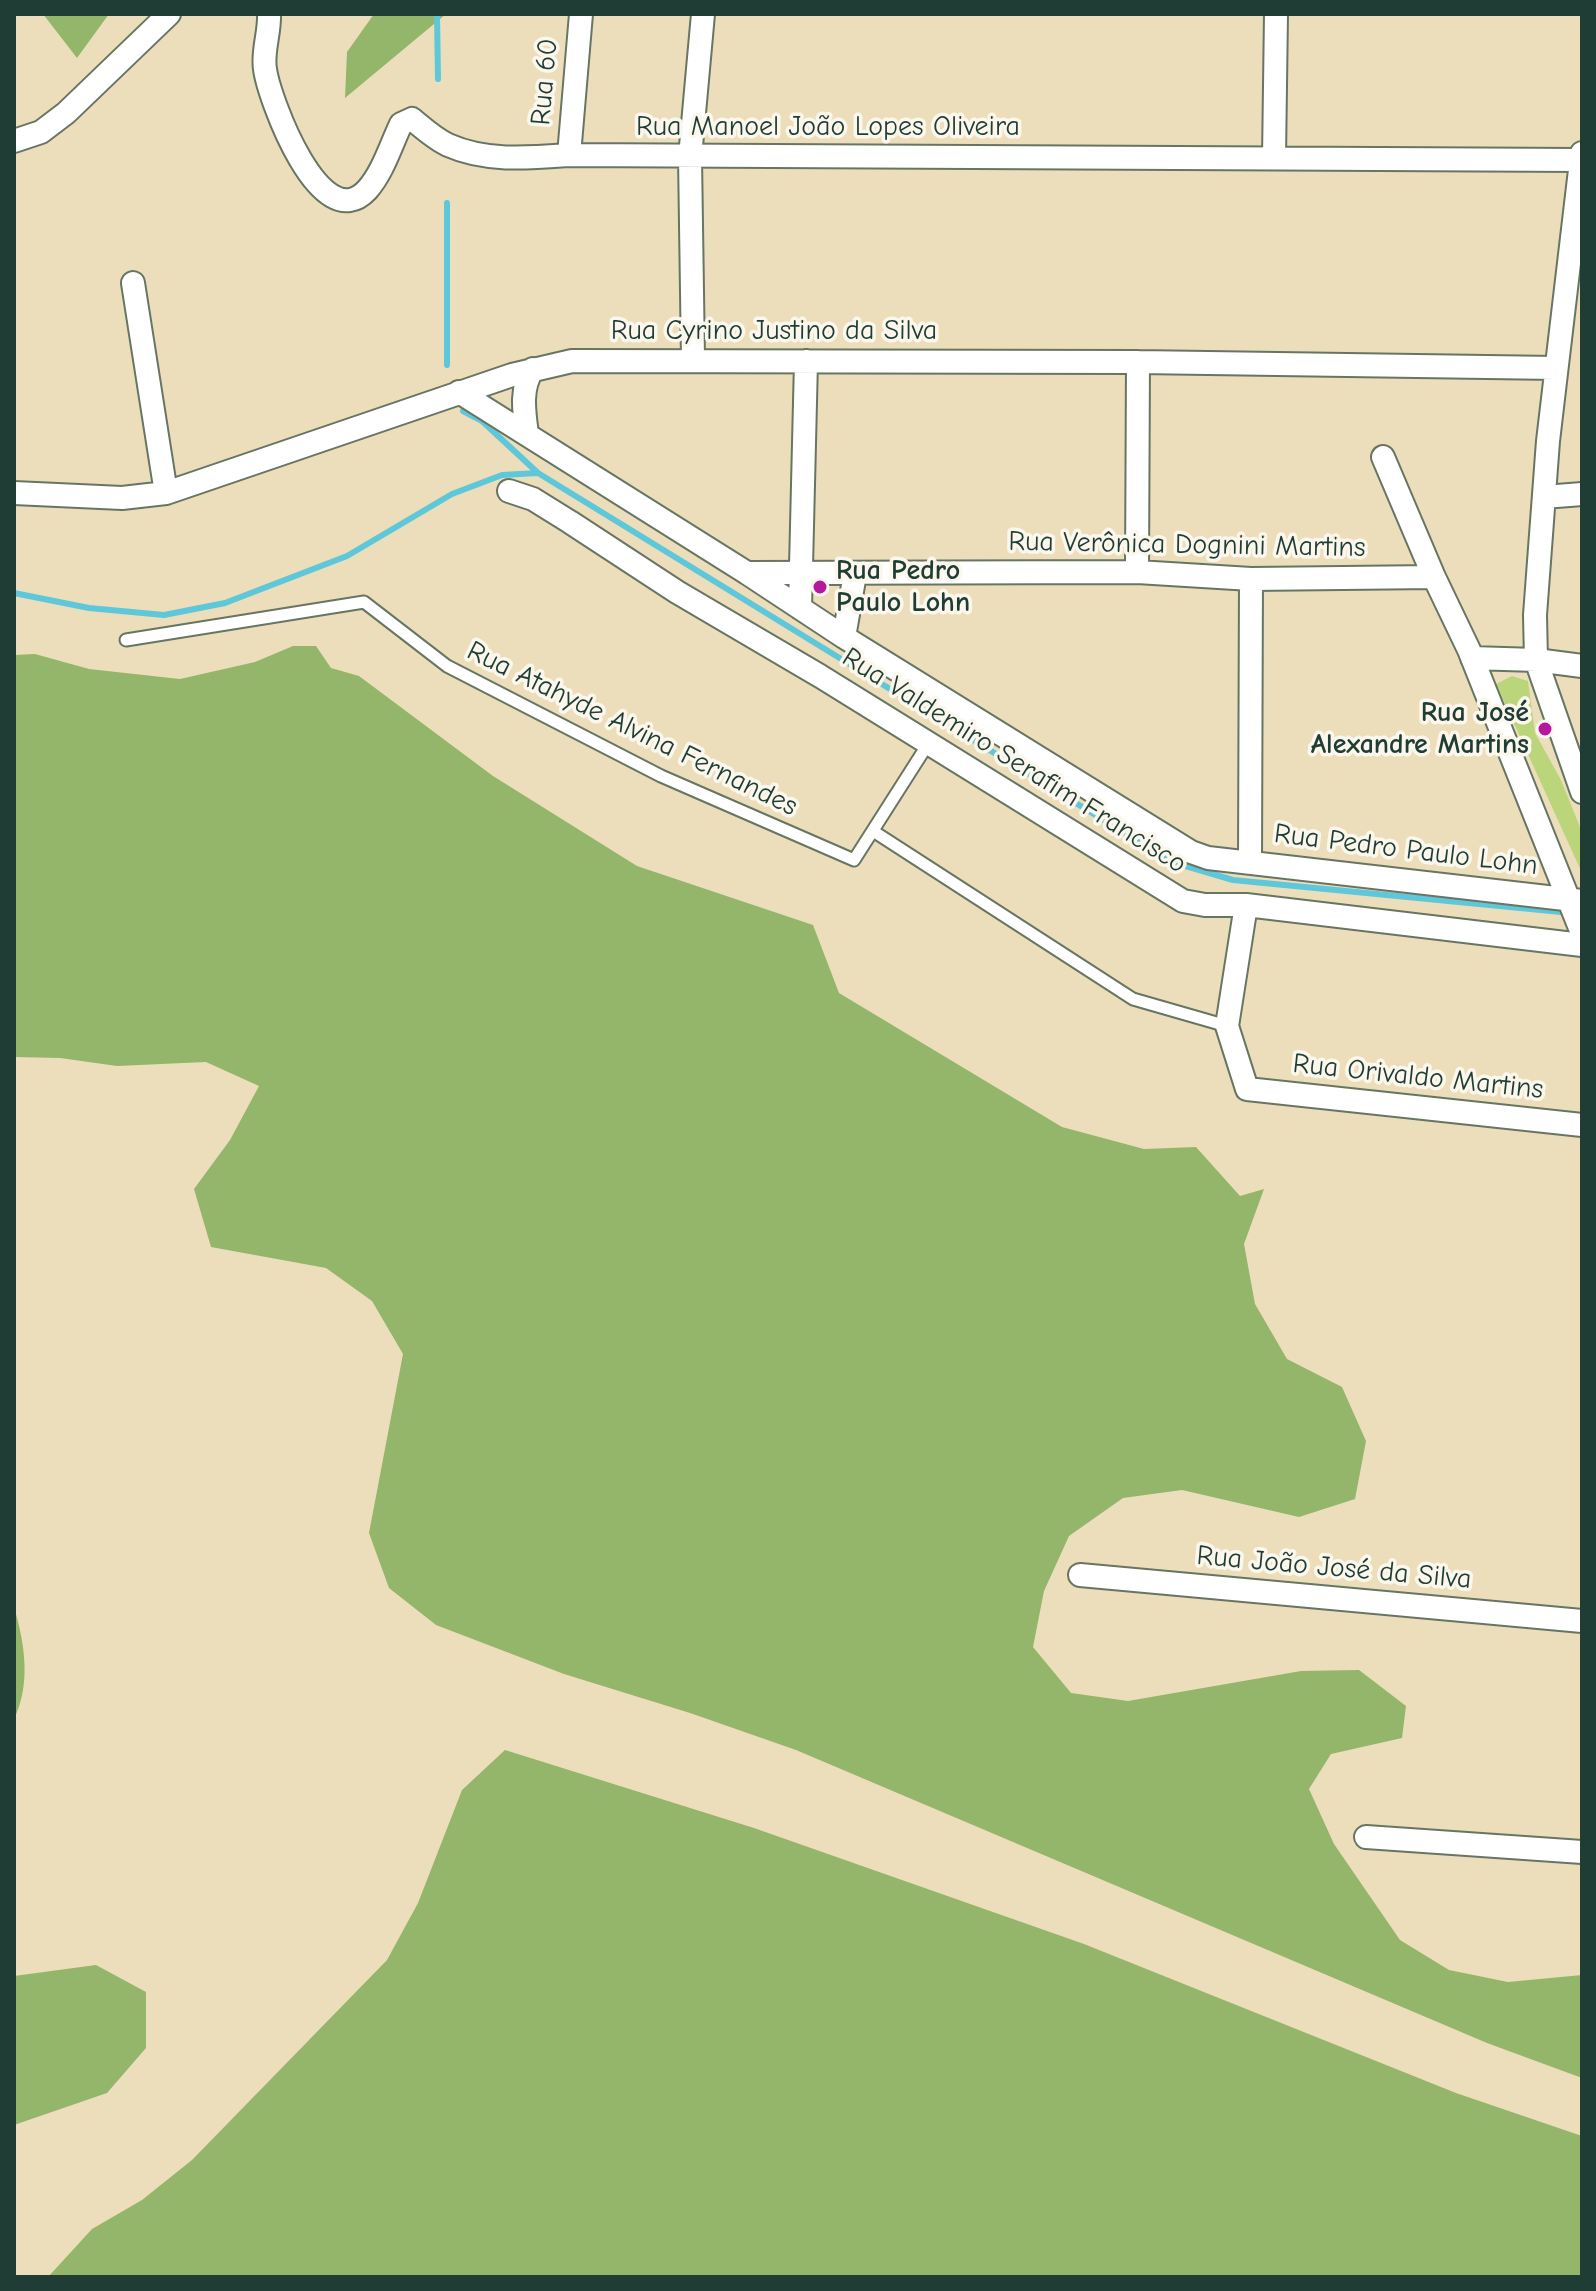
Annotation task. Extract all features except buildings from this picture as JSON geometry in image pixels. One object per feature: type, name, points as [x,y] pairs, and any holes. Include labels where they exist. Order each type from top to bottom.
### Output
[{"type":"street","points":[[14,141],[41,132],[66,113],[169,14]]},
{"type":"street","name":"Rua Manoel João Lopes Oliveira","points":[[269,14],[264,66],[269,89],[292,148],[319,187],[337,198],[351,198],[366,192],[401,124],[407,119],[412,119],[445,144],[465,151],[523,158],[569,155],[1581,160]]},
{"type":"street","name":"Rua 60","points":[[569,155],[581,14]]},
{"type":"street","points":[[693,359],[690,157],[703,14]]},
{"type":"street","points":[[1274,158],[1276,14]]},
{"type":"street","points":[[1582,153],[1556,368],[1535,615],[1536,660],[1582,792]]},
{"type":"street","points":[[133,283],[166,493]]},
{"type":"street","name":"Rua Cyrino Justino da Silva","points":[[14,493],[122,498],[166,493],[459,392],[533,369],[591,360],[1138,362],[1556,368]]},
{"type":"street","points":[[800,608],[806,361]]},
{"type":"street","points":[[1137,572],[1138,362]]},
{"type":"street","points":[[527,434],[524,400],[527,377],[533,369]]},
{"type":"street","name":"Rua Pedro Paulo Lohn","points":[[459,392],[844,637],[1191,852],[1208,858],[1575,901]]},
{"type":"street","points":[[1383,457],[1575,901],[1582,933]]},
{"type":"street","name":"Rua Valdemiro Serafim Francisco","points":[[509,491],[545,507],[677,592],[1183,901],[1205,905],[1246,905],[1582,945]]},
{"type":"street","points":[[1544,497],[1582,494]]},
{"type":"street","name":"Rua Verônica Dognini Martins","points":[[747,573],[1137,572],[1251,579],[1434,577]]},
{"type":"street","points":[[844,637],[855,574]]},
{"type":"street","points":[[1250,861],[1251,579]]},
{"type":"street","points":[[1472,658],[1536,660],[1582,666]]},
{"type":"street","points":[[1227,1026],[1246,905]]},
{"type":"street","name":"Rua Orivaldo Martins","points":[[1227,1026],[1247,1089],[1582,1125]]},
{"type":"street","name":"Rua João José da Silva","points":[[1080,1575],[1582,1621]]},
{"type":"street","points":[[1366,1837],[1582,1852]]},
{"type":"lane","name":"Rua Atahyde Alvina Fernandes","points":[[126,640],[364,602],[447,666],[661,776],[854,860],[928,744]]},
{"type":"lane","points":[[873,831],[1133,999],[1227,1026]]},
{"type":"green space","points":[[43,14],[109,14],[77,58]]},
{"type":"green space","points":[[374,14],[446,14],[345,98],[347,52]]},
{"type":"green space","points":[[293,646],[316,646],[331,668],[359,676],[493,776],[637,866],[813,925],[839,993],[1062,1127],[1144,1149],[1196,1147],[1240,1196],[1264,1189],[1244,1244],[1255,1304],[1287,1359],[1342,1387],[1366,1441],[1355,1499],[1299,1517],[1182,1490],[1123,1498],[1069,1536],[1044,1591],[1033,1647],[1071,1693],[1128,1701],[1301,1671],[1359,1670],[1406,1706],[1402,1738],[1331,1754],[1309,1789],[1334,1844],[1400,1940],[1449,1970],[1508,1982],[1582,1975],[1582,2078],[1487,2043],[796,1750],[564,1674],[436,1625],[389,1588],[369,1533],[403,1354],[372,1301],[326,1268],[211,1247],[194,1189],[230,1140],[259,1086],[206,1062],[117,1066],[60,1058],[14,1057],[14,655],[35,654],[89,669],[180,679],[255,662]]},
{"type":"green space","points":[[1512,676],[1528,681],[1535,733],[1561,780],[1582,832],[1582,873],[1496,684]]},
{"type":"green space","points":[[14,1607],[21,1635],[24,1678],[14,1719]]},
{"type":"green space","points":[[505,1750],[754,1828],[1084,1944],[1456,2093],[1582,2136],[1582,2277],[48,2277],[92,2229],[142,2200],[192,2160],[387,1960],[418,1903],[462,1790]]},
{"type":"green space","points":[[96,1965],[146,1992],[146,2048],[107,2093],[14,2125],[14,1976]]},
{"type":"waterway","points":[[437,14],[438,79]]},
{"type":"waterway","points":[[447,203],[447,365]]},
{"type":"waterway","points":[[463,411],[482,421],[538,473],[1172,862],[1233,880],[1561,912]]},
{"type":"waterway","points":[[14,593],[89,608],[164,615],[225,603],[347,556],[452,494],[502,475],[538,473]]},
{"type":"place","name":"Rua Pedro Paulo Lohn","points":[[820,587]]},
{"type":"place","name":"Rua José Alexandre Martins","points":[[1545,729]]}]
